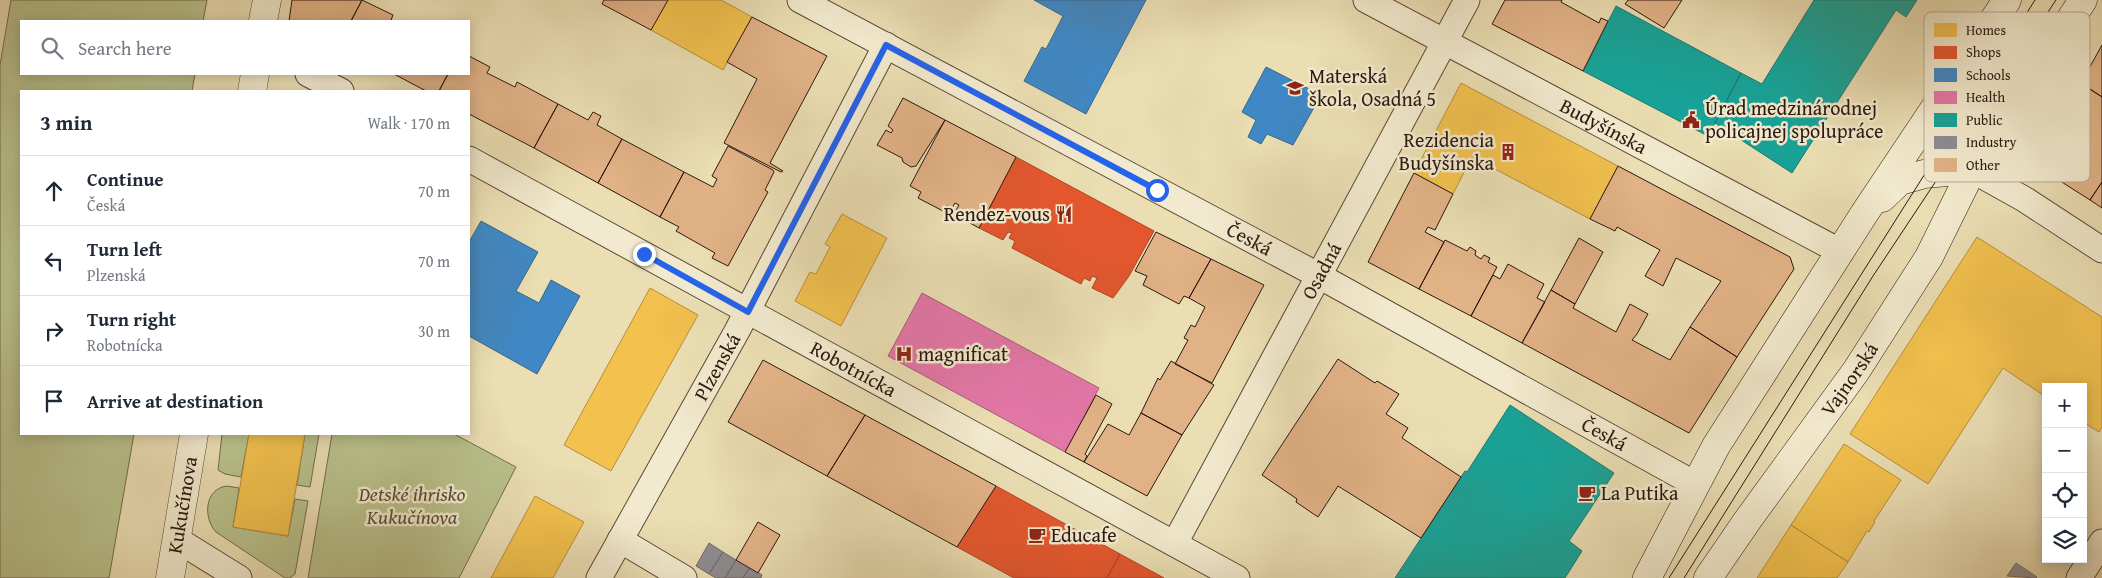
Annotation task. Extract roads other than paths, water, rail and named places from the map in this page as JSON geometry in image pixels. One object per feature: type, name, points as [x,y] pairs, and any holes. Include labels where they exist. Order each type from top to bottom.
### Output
[{"type":"main road","points":[[263,20],[267,0]]},
{"type":"main road","points":[[1999,12],[2007,0]]},
{"type":"main road","name":"Vajnorská","points":[[2075,12],[2083,0]]},
{"type":"main road","points":[[252,90],[255,75]]},
{"type":"main road","points":[[1647,578],[1695,484],[1741,407],[1924,123]]},
{"type":"main road","points":[[1864,214],[1900,181],[1924,174]]},
{"type":"main road","name":"Vajnorská","points":[[1708,578],[1856,371],[1929,257],[1966,182]]},
{"type":"main road","name":"Kukučínova","points":[[170,578],[194,435]]},
{"type":"street","name":"Česká","points":[[800,0],[1320,277],[1695,484]]},
{"type":"street","name":"Budyšínska","points":[[1366,0],[1842,252]]},
{"type":"street","name":"Osadná","points":[[1175,543],[1320,277],[1467,0]]},
{"type":"street","name":"Plzenská","points":[[599,578],[748,312],[886,45]]},
{"type":"street","points":[[310,75],[339,90]]},
{"type":"street","name":"Robotnícka","points":[[470,161],[1237,578]]},
{"type":"street","points":[[1994,182],[2024,199],[2102,250]]},
{"type":"street","points":[[176,539],[239,578]]},
{"type":"street","points":[[620,540],[684,578]]},
{"type":"street","points":[[2079,578],[2102,542]]},
{"type":"tram line","points":[[2027,12],[2035,0]]},
{"type":"tram line","points":[[2048,12],[2056,0]]},
{"type":"tram line","points":[[1669,578],[1924,175]]},
{"type":"tram line","points":[[1684,578],[1873,276],[1935,182]]},
{"type":"place","name":"Materská škola, Osadná 5","points":[[1295,88]]},
{"type":"place","name":"Úrad medzinárodnej policajnej spolupráce","points":[[1691,120]]},
{"type":"place","name":"Rezidencia Budyšínska","points":[[1508,152]]},
{"type":"place","name":"Rendez-vous","points":[[1064,214]]},
{"type":"place","name":"magnificat","points":[[904,354]]},
{"type":"place","name":"La Putika","points":[[1587,493]]},
{"type":"place","name":"Educafe","points":[[1037,535]]},
{"type":"park label","name":"Detské ihrisko Kukučínova","points":[[412,506]]}]
